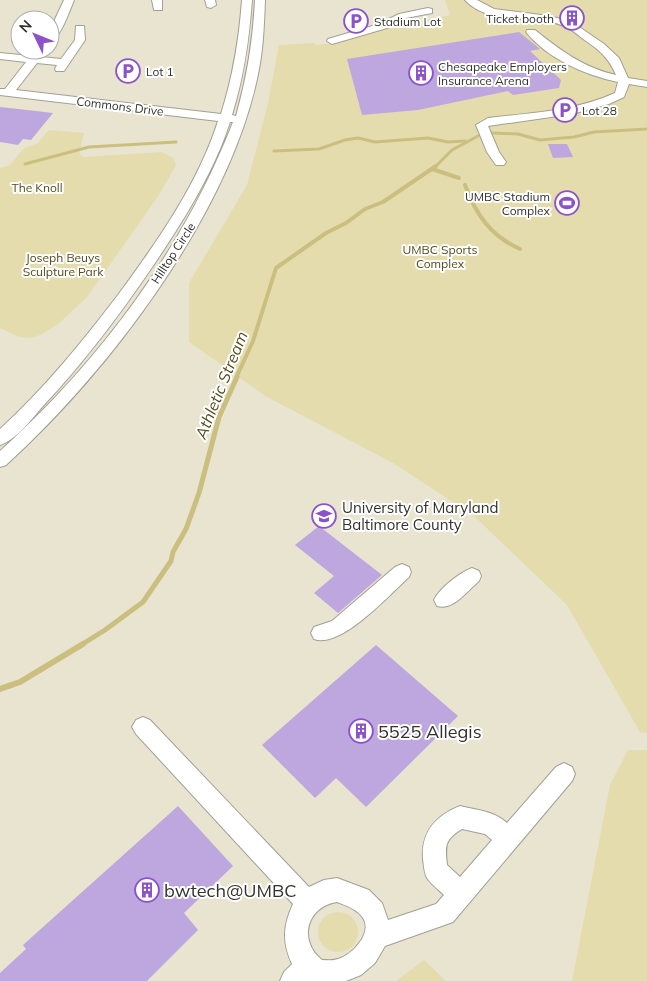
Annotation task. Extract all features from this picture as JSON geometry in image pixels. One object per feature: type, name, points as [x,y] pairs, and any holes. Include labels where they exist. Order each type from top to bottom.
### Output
[{"type":"street","points":[[60,22],[69,0]]},
{"type":"street","name":"Hilltop Circle","points":[[0,439],[26,416],[80,354],[144,270],[193,192],[233,119],[237,84],[244,52],[247,0]]},
{"type":"street","name":"Hilltop Circle","points":[[0,461],[42,423],[67,396],[130,317],[195,219],[210,190],[257,52],[260,0]]},
{"type":"street","points":[[470,0],[492,12],[549,19],[568,24],[600,46],[615,60],[622,72],[624,81],[620,95],[604,103],[584,109],[488,122],[482,125],[493,152],[500,162]]},
{"type":"street","points":[[332,41],[383,26],[403,16],[428,11]]},
{"type":"street","points":[[4,92],[34,60],[62,66],[80,40],[80,28]]},
{"type":"street","points":[[532,32],[567,61],[594,74],[647,84]]},
{"type":"street","points":[[2,56],[10,45]]},
{"type":"street","name":"Commons Drive","points":[[4,92],[233,119]]},
{"type":"street","points":[[36,111],[48,98]]},
{"type":"street","points":[[321,633],[339,627],[402,572]]},
{"type":"street","points":[[444,600],[472,576]]},
{"type":"street","points":[[143,727],[308,903]]},
{"type":"street","points":[[378,936],[444,912],[564,774]]},
{"type":"street","points":[[460,893],[436,871],[433,844],[442,827],[460,817],[491,824],[507,840]]},
{"type":"street","points":[[337,890],[353,894],[366,903],[376,918],[378,936],[374,955],[361,970],[344,978],[301,973],[296,934],[300,914],[308,903],[321,893],[337,890]]},
{"type":"shaded area","name":"University of Maryland Baltimore County","points":[[0,0],[647,0],[647,981],[0,981]]},
{"type":"green space","name":"UMBC Sports Complex","points":[[445,0],[647,0],[647,733],[640,732],[567,605],[474,516],[393,463],[267,397],[189,342],[189,283],[247,185],[268,103],[279,45],[314,43],[316,45],[343,41],[388,28],[450,15]]},
{"type":"green space","name":"Joseph Beuys Sculpture Park","points":[[49,130],[84,133],[79,153],[83,157],[162,152],[173,158],[176,165],[159,195],[87,297],[58,324],[40,335],[30,338],[19,337],[0,328],[0,168],[10,165],[23,149],[38,143]]},
{"type":"green space","points":[[628,750],[647,750],[647,981],[572,981],[610,785]]},
{"type":"green space","points":[[334,912],[342,912],[349,915],[355,921],[358,932],[355,943],[349,949],[342,952],[334,952],[327,949],[321,943],[318,936],[318,928],[321,921],[327,915]]},
{"type":"green space","points":[[424,960],[446,981],[396,981]]},
{"type":"building","name":"Chesapeake Employers Insurance Arena","points":[[519,32],[540,49],[530,51],[561,80],[559,88],[513,95],[508,91],[418,110],[362,115],[347,59]]},
{"type":"building","points":[[0,107],[53,113],[31,140],[23,139],[18,145],[0,142]]},
{"type":"building","points":[[548,144],[567,144],[573,157],[553,158]]},
{"type":"building","points":[[319,526],[382,575],[338,613],[314,593],[334,576],[295,545]]},
{"type":"building","name":"5525 Allegis","points":[[376,645],[458,716],[366,807],[336,778],[315,798],[262,745]]},
{"type":"building","name":"bwtech@UMBC","points":[[178,806],[233,866],[184,913],[198,930],[147,981],[0,981],[0,973],[26,949],[23,945]]},
{"type":"waterway","points":[[492,133],[518,134],[540,140],[574,137],[594,132],[647,129]]},
{"type":"waterway","name":"Athletic Stream","points":[[436,166],[452,150],[478,136]]},
{"type":"waterway","points":[[274,151],[319,149],[345,140],[358,138],[375,142],[428,138],[448,142],[465,141]]},
{"type":"waterway","points":[[25,164],[89,147],[176,142]]},
{"type":"waterway","name":"Athletic Stream","points":[[236,378],[253,341],[276,268],[326,233],[346,223],[365,209],[383,202],[436,166]]},
{"type":"waterway","points":[[432,169],[459,178]]},
{"type":"waterway","points":[[465,185],[474,206],[486,223],[501,238],[520,249]]},
{"type":"waterway","name":"Athletic Stream","points":[[81,645],[143,602],[171,561],[173,552],[186,529],[199,493],[219,417],[237,377]]},
{"type":"waterway","name":"Athletic Stream","points":[[0,689],[20,682],[83,644]]},
{"type":"place","name":"Ticket booth","points":[[572,18]]},
{"type":"place","name":"Stadium Lot","points":[[356,21]]},
{"type":"place","name":"Lot 1","points":[[128,71]]},
{"type":"place","name":"Chesapeake Employers Insurance Arena","points":[[421,73]]},
{"type":"place","name":"Lot 28","points":[[565,110]]},
{"type":"place","name":"UMBC Stadium Complex","points":[[567,203]]},
{"type":"place","name":"University of Maryland Baltimore County","points":[[324,516]]},
{"type":"place","name":"5525 Allegis","points":[[361,731]]},
{"type":"place","name":"bwtech@UMBC","points":[[147,890]]},
{"type":"park label","name":"The Knoll","points":[[37,187]]}]
